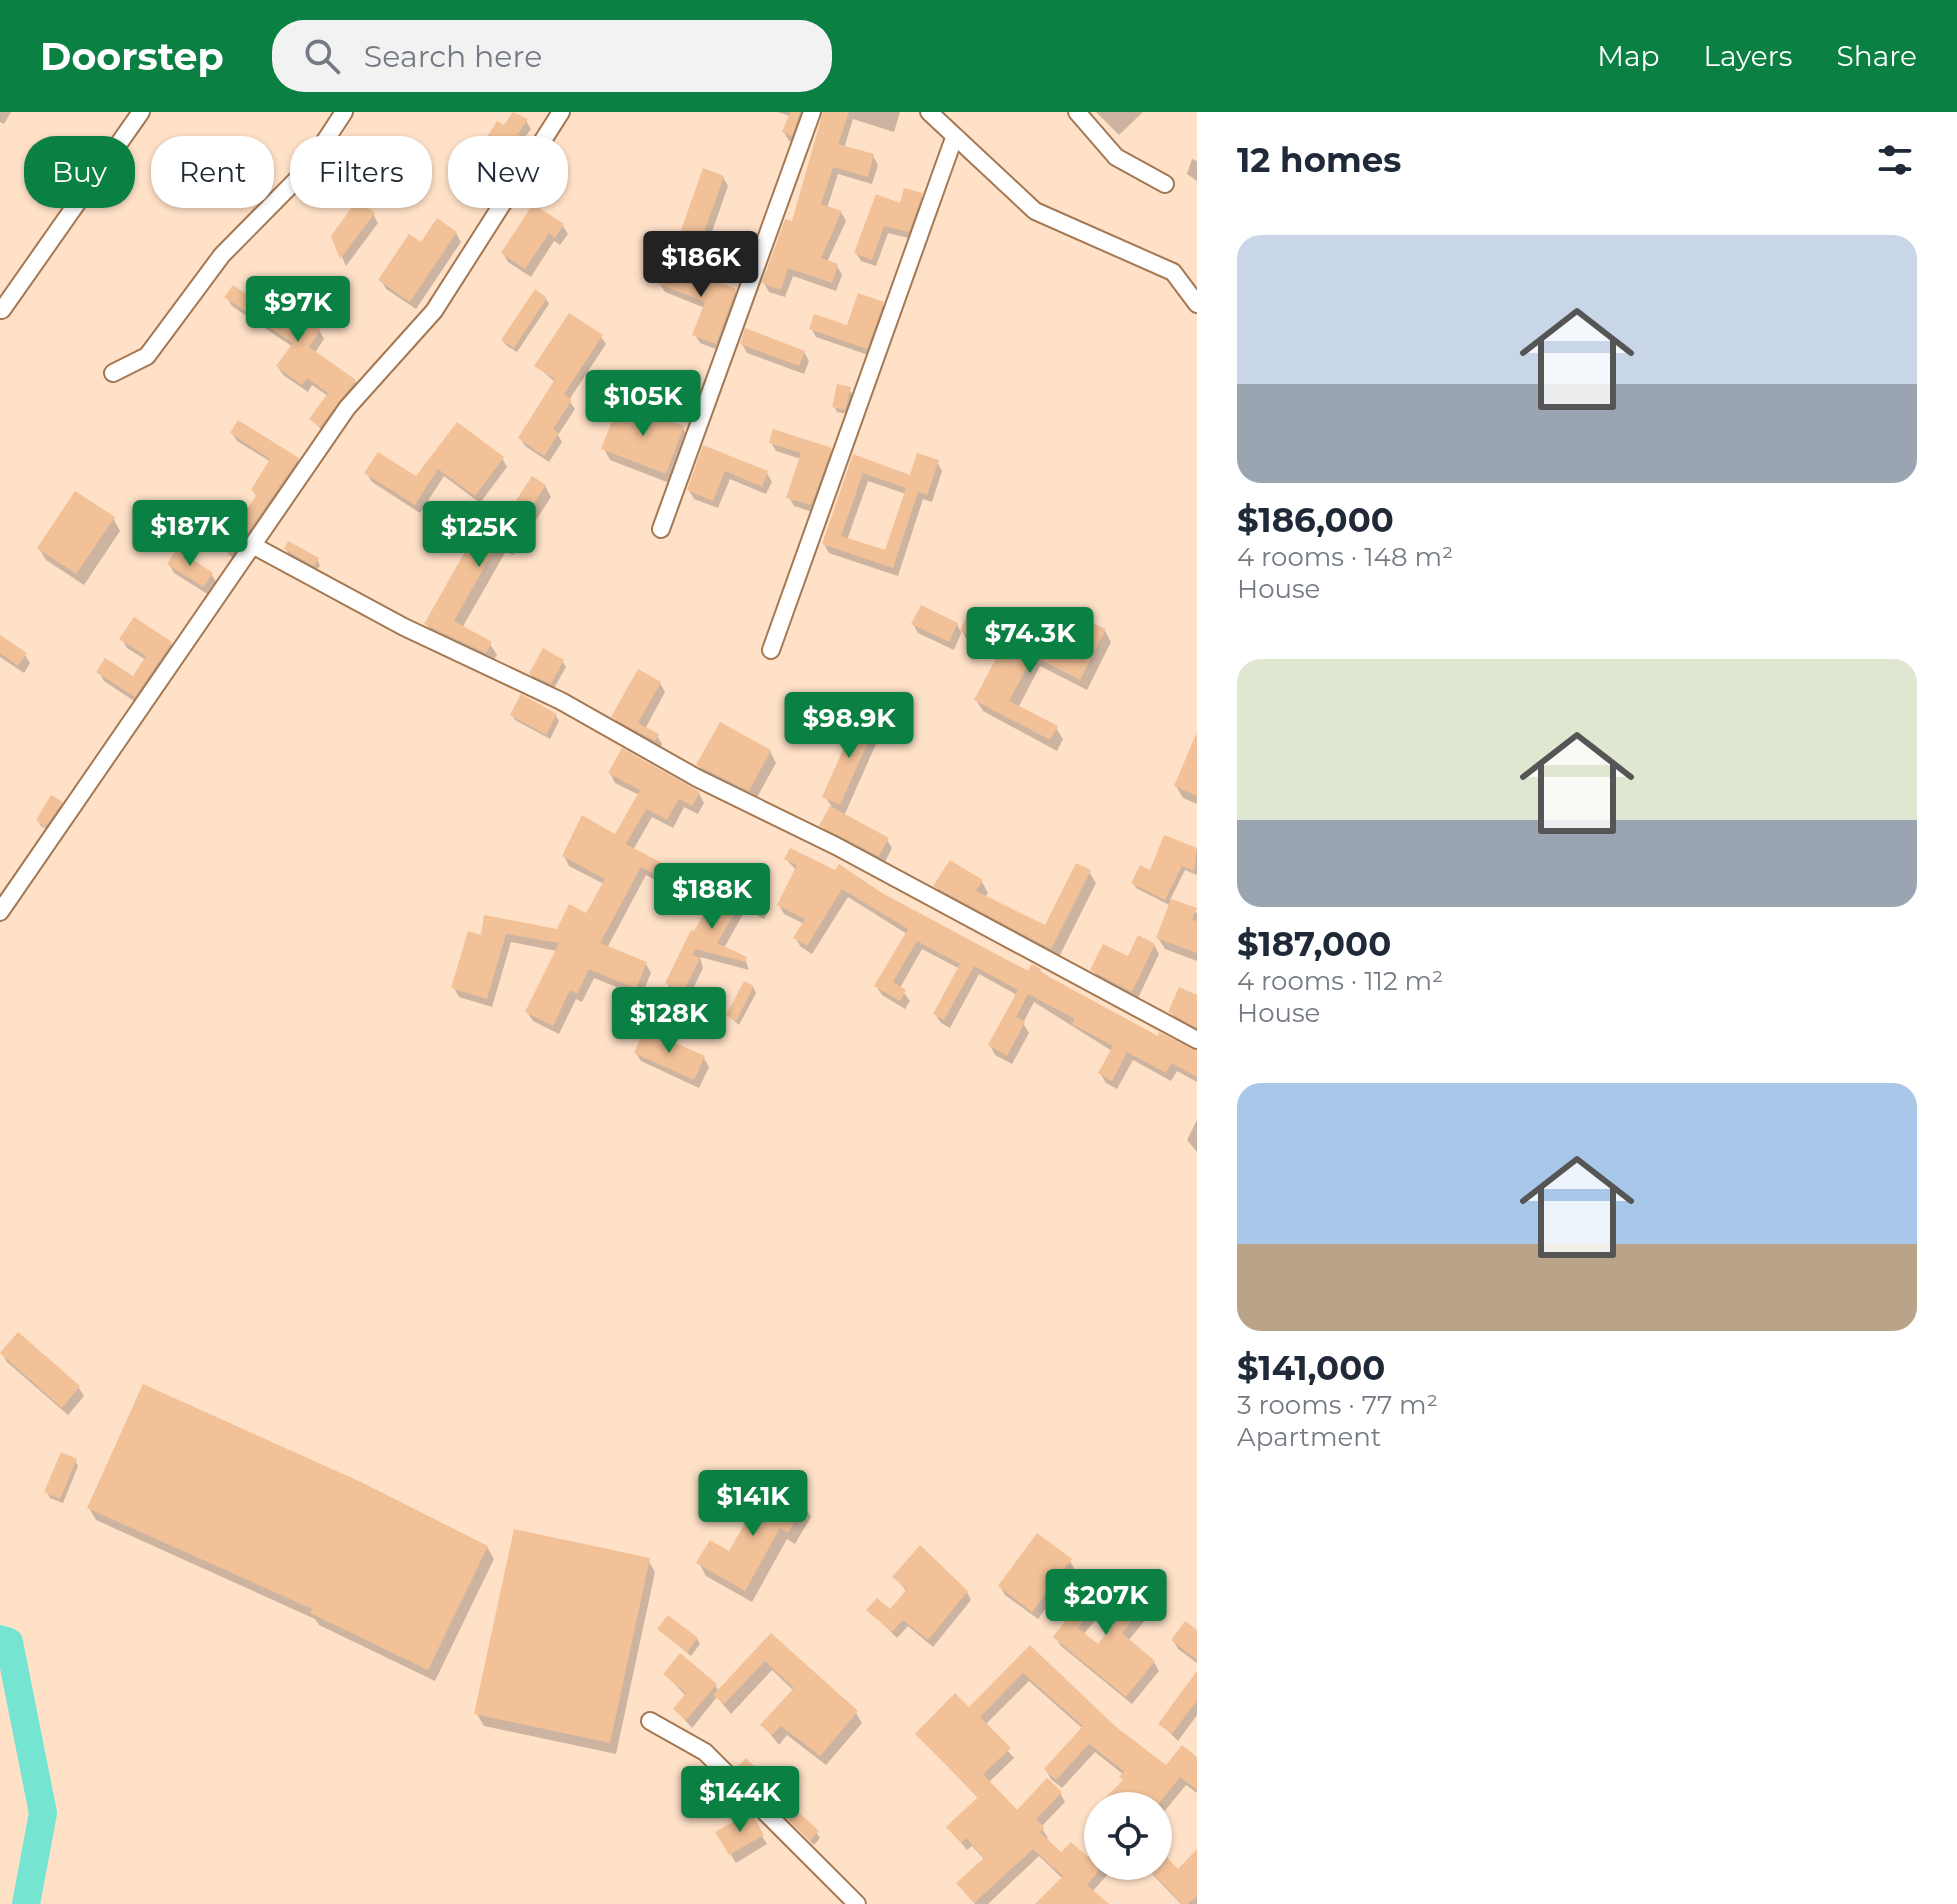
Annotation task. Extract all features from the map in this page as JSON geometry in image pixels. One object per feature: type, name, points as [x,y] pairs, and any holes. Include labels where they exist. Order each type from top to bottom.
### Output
[{"type":"street","points":[[2,310],[141,112]]},
{"type":"street","points":[[113,373],[147,356],[222,255],[306,170],[344,112]]},
{"type":"street","points":[[0,912],[347,408],[434,311],[561,112]]},
{"type":"street","points":[[661,529],[812,112]]},
{"type":"street","points":[[929,112],[1035,211],[1173,272],[1197,304]]},
{"type":"street","points":[[1077,112],[1116,157],[1165,184]]},
{"type":"street","points":[[771,650],[954,138]]},
{"type":"street","points":[[254,546],[404,627],[561,701],[697,778],[836,846],[1197,1040]]},
{"type":"street","points":[[650,1721],[705,1752],[857,1904]]},
{"type":"building","points":[[513,112],[528,119],[518,134],[521,136],[488,136],[497,121],[504,125]]},
{"type":"building","points":[[790,112],[800,112],[792,136],[782,132]]},
{"type":"building","points":[[823,112],[849,112],[838,144],[874,154],[868,177],[833,167],[821,204],[842,211],[821,258],[838,264],[832,283],[788,268],[781,290],[762,283],[785,219],[792,221]]},
{"type":"building","points":[[703,168],[724,176],[700,244],[679,236]]},
{"type":"building","points":[[904,188],[923,193],[909,232],[884,226],[872,260],[854,253],[876,194],[900,203]]},
{"type":"building","points":[[351,208],[368,208],[375,213],[340,259],[331,236]]},
{"type":"building","points":[[530,208],[539,208],[564,224],[555,238],[549,233],[525,269],[501,253]]},
{"type":"building","points":[[437,218],[457,232],[410,302],[378,280],[409,234],[421,242]]},
{"type":"building","points":[[666,262],[736,289],[716,344],[692,335],[705,302],[658,284]]},
{"type":"building","points":[[289,282],[312,297],[299,316],[321,329],[309,347],[356,380],[320,427],[309,419],[328,393],[307,378],[302,385],[276,366],[293,343],[224,297],[233,285],[264,306],[279,284],[284,288]]},
{"type":"building","points":[[535,289],[547,298],[514,348],[501,340]]},
{"type":"building","points":[[858,293],[884,302],[867,349],[809,329],[814,314],[847,325]]},
{"type":"building","points":[[569,313],[603,335],[564,394],[572,400],[553,429],[559,433],[544,456],[518,438],[555,379],[534,366]]},
{"type":"building","points":[[745,328],[805,351],[799,366],[740,344]]},
{"type":"building","points":[[837,384],[851,387],[845,410],[832,407]]},
{"type":"building","points":[[620,401],[684,426],[666,474],[601,449]]},
{"type":"building","points":[[238,420],[299,458],[232,555],[221,548],[257,494],[251,490],[270,459],[230,433]]},
{"type":"building","points":[[457,422],[504,457],[475,496],[438,469],[415,505],[364,473],[378,452],[416,476]]},
{"type":"building","points":[[773,429],[832,448],[811,505],[786,498],[801,453],[769,443]]},
{"type":"building","points":[[703,445],[768,471],[762,487],[725,471],[713,501],[687,490]]},
{"type":"building","points":[[917,453],[939,460],[927,495],[918,492],[893,568],[822,544],[853,454],[910,475]],"holes":[[[863,473],[906,488],[885,550],[841,536]]]},
{"type":"building","points":[[532,476],[546,485],[507,545],[499,541],[454,621],[492,642],[486,653],[424,624],[483,520],[498,528]]},
{"type":"building","points":[[75,491],[115,517],[76,574],[37,548]]},
{"type":"building","points":[[288,541],[319,558],[314,566],[284,549]]},
{"type":"building","points":[[177,549],[213,573],[203,587],[167,564]]},
{"type":"building","points":[[921,605],[958,623],[949,642],[911,624]]},
{"type":"building","points":[[968,613],[988,623],[979,640],[960,631]]},
{"type":"building","points":[[134,617],[172,642],[135,697],[96,672],[105,658],[133,676],[146,656],[119,639]]},
{"type":"building","points":[[1092,623],[1106,629],[1080,680],[1033,656],[1009,701],[1058,726],[1050,740],[974,700],[1012,628],[1074,660]]},
{"type":"building","points":[[0,635],[27,653],[18,666],[0,653]]},
{"type":"building","points":[[543,648],[564,660],[551,684],[529,674]]},
{"type":"building","points":[[638,669],[661,682],[638,723],[659,734],[655,741],[611,717]]},
{"type":"building","points":[[521,694],[557,714],[546,735],[510,715]]},
{"type":"building","points":[[858,716],[876,724],[840,805],[822,797]]},
{"type":"building","points":[[720,722],[771,750],[749,791],[696,765]]},
{"type":"building","points":[[1197,732],[1197,796],[1174,786]]},
{"type":"building","points":[[622,748],[700,792],[692,806],[679,799],[667,820],[646,809],[626,844],[692,879],[685,890],[641,867],[600,943],[647,962],[636,989],[589,969],[577,994],[570,990],[553,1026],[525,1012],[559,943],[506,934],[487,999],[451,988],[468,931],[481,935],[484,915],[557,929],[569,904],[586,913],[605,879],[562,856],[582,815],[615,834],[640,790],[608,773]]},
{"type":"building","points":[[51,795],[63,802],[45,827],[36,820]]},
{"type":"building","points":[[830,806],[889,838],[879,856],[819,826]]},
{"type":"building","points":[[1164,835],[1197,848],[1194,871],[1182,866],[1165,900],[1131,883],[1140,865],[1150,870]]},
{"type":"building","points":[[790,848],[835,870],[839,864],[882,893],[1028,971],[1032,964],[1041,969],[1040,972],[1158,1036],[1159,1032],[1197,1051],[1197,1077],[1171,1063],[1166,1073],[1127,1052],[1112,1081],[1098,1073],[1113,1046],[1072,1024],[1075,1019],[1028,994],[1016,1017],[1025,1022],[1007,1056],[988,1045],[1018,990],[974,966],[944,1020],[933,1014],[960,964],[917,941],[893,982],[906,990],[900,1001],[874,986],[908,929],[842,889],[807,946],[793,938],[805,919],[777,905],[797,865],[784,859]]},
{"type":"building","points":[[950,860],[983,880],[976,891],[1045,925],[1076,863],[1091,870],[1051,949],[933,886]]},
{"type":"building","points":[[725,877],[765,900],[759,912],[741,902],[717,943],[747,957],[745,962],[695,949],[693,955],[700,958],[683,992],[665,983],[691,930],[694,931]]},
{"type":"building","points":[[1171,899],[1197,908],[1192,920],[1197,921],[1197,953],[1156,938]]},
{"type":"building","points":[[1138,935],[1155,944],[1132,992],[1090,970],[1103,944],[1128,956]]},
{"type":"building","points":[[744,981],[754,986],[736,1021],[726,1015]]},
{"type":"building","points":[[1179,987],[1197,995],[1197,1028],[1168,1012]]},
{"type":"building","points":[[644,1029],[705,1056],[694,1080],[634,1053]]},
{"type":"building","points":[[18,1332],[80,1386],[62,1408],[0,1353]]},
{"type":"building","points":[[143,1384],[361,1482],[488,1546],[428,1670],[310,1613],[312,1609],[87,1508]]},
{"type":"building","points":[[61,1452],[77,1459],[60,1499],[44,1492]]},
{"type":"building","points":[[768,1483],[805,1503],[788,1533],[780,1528],[745,1591],[696,1563],[710,1540],[729,1551]]},
{"type":"building","points":[[514,1529],[650,1558],[610,1743],[474,1714]]},
{"type":"building","points":[[1037,1533],[1072,1559],[1032,1612],[998,1586]]},
{"type":"building","points":[[920,1545],[968,1591],[928,1640],[903,1620],[892,1632],[866,1610],[877,1598],[890,1609],[907,1589],[892,1577]]},
{"type":"building","points":[[1099,1578],[1131,1603],[1137,1596],[1146,1604],[1122,1633],[1155,1661],[1126,1697],[1053,1637]],"holes":[[[1095,1605],[1116,1622],[1098,1644],[1078,1628]]]},
{"type":"building","points":[[668,1615],[698,1638],[687,1652],[657,1629]]},
{"type":"building","points":[[1185,1621],[1197,1630],[1197,1660],[1171,1640]]},
{"type":"building","points":[[771,1633],[858,1711],[820,1756],[781,1726],[772,1735],[760,1725],[794,1688],[765,1661],[724,1704],[713,1695]]},
{"type":"building","points":[[1030,1645],[1115,1726],[1166,1765],[1182,1745],[1197,1757],[1197,1790],[1180,1777],[1168,1792],[1111,1792],[1123,1780],[1119,1777],[1124,1771],[1089,1744],[1056,1780],[1044,1769],[1083,1726],[1023,1673],[980,1717],[1011,1748],[983,1774],[1017,1810],[1047,1778],[1062,1792],[1036,1819],[1045,1828],[1040,1832],[1061,1852],[1071,1842],[1084,1853],[1084,1880],[1091,1880],[1087,1885],[1109,1904],[1035,1904],[1063,1876],[1033,1849],[974,1903],[956,1883],[984,1858],[966,1838],[961,1843],[946,1827],[978,1797],[915,1734],[955,1693],[969,1707]]},
{"type":"building","points":[[680,1653],[717,1684],[686,1720],[673,1709],[686,1693],[663,1674]]},
{"type":"building","points":[[1197,1671],[1197,1700],[1172,1734],[1158,1724]]},
{"type":"building","points":[[746,1758],[766,1778],[756,1788],[736,1768]]},
{"type":"building","points":[[783,1798],[819,1831],[810,1841],[775,1807]]},
{"type":"building","points":[[752,1814],[764,1835],[729,1855],[715,1832]]},
{"type":"building","points":[[1197,1849],[1197,1896],[1188,1904],[1182,1904],[1159,1880],[1172,1880],[1172,1863],[1178,1869]]},
{"type":"waterway","points":[[0,1639],[9,1642],[43,1813],[26,1904]]}]
